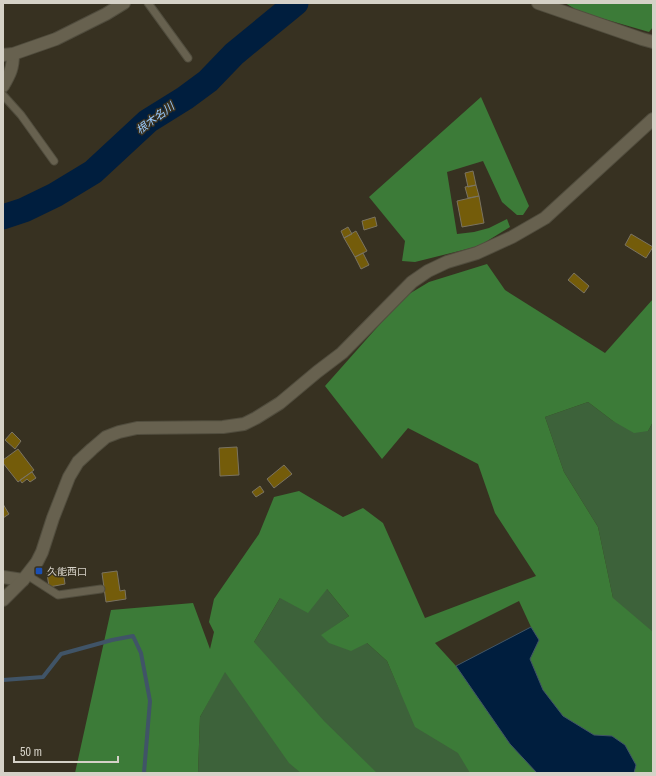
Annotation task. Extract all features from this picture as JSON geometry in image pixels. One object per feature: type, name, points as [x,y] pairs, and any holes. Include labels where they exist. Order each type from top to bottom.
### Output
[{"type":"street","points":[[3,86],[10,75],[13,63],[8,55],[56,39],[106,14],[124,3]]},
{"type":"street","points":[[538,3],[653,42]]},
{"type":"street","points":[[3,600],[37,562],[69,477],[78,462],[106,437],[137,428],[223,427],[244,424],[256,418],[280,404],[317,372],[342,354],[412,282],[428,271],[447,262],[477,253],[512,237],[545,218],[653,119]]},
{"type":"street","points":[[3,577],[25,577]]},
{"type":"lane","points":[[148,3],[188,58]]},
{"type":"lane","points":[[3,95],[21,115],[54,161]]},
{"type":"lane","points":[[25,577],[58,595],[101,589]]},
{"type":"green space","points":[[565,3],[653,3],[653,27],[649,32],[580,12]]},
{"type":"green space","points":[[481,97],[529,206],[523,215],[517,215],[502,202],[483,161],[447,172],[457,234],[489,228],[507,219],[510,227],[479,246],[415,262],[402,261],[405,241],[369,197]]},
{"type":"green space","points":[[487,264],[505,290],[605,353],[653,299],[653,422],[648,431],[634,433],[613,421],[588,402],[545,417],[564,472],[598,527],[613,598],[653,632],[653,773],[634,773],[636,765],[612,736],[594,735],[563,717],[543,690],[530,659],[539,640],[519,601],[435,643],[456,666],[510,744],[537,773],[470,773],[458,753],[415,727],[387,661],[367,643],[351,651],[329,643],[321,635],[349,616],[327,589],[308,613],[280,598],[254,642],[324,721],[377,773],[301,773],[289,763],[225,672],[200,717],[198,773],[75,773],[111,610],[193,603],[210,649],[214,632],[209,622],[214,599],[259,534],[274,497],[299,491],[343,517],[363,508],[383,523],[425,618],[536,576],[495,513],[478,464],[408,428],[382,459],[325,386],[404,297],[429,282]]},
{"type":"green space","points":[[588,402],[613,421],[648,431],[653,422],[653,773],[198,773],[200,717],[224,672],[254,642],[280,598],[327,589],[349,616],[322,635],[367,643],[387,661],[400,691],[456,666],[531,627],[613,598],[598,527],[564,472],[545,417]]},
{"type":"water","points":[[531,627],[539,640],[530,659],[543,690],[563,716],[594,735],[612,736],[625,745],[636,765],[634,773],[537,773],[510,744],[456,666]]},
{"type":"building","points":[[473,171],[476,185],[468,187],[465,173]]},
{"type":"building","points":[[476,185],[479,196],[468,198],[465,187]]},
{"type":"building","points":[[479,196],[484,223],[462,227],[457,201]]},
{"type":"building","points":[[375,217],[377,226],[364,230],[362,221]]},
{"type":"building","points":[[348,227],[352,234],[344,238],[341,231]]},
{"type":"building","points":[[356,231],[367,251],[355,257],[344,238]]},
{"type":"building","points":[[631,234],[653,247],[646,258],[625,245]]},
{"type":"building","points":[[363,253],[369,265],[361,269],[355,257]]},
{"type":"building","points":[[574,273],[589,286],[584,293],[568,280]]},
{"type":"building","points":[[12,432],[21,441],[15,449],[5,440]]},
{"type":"building","points":[[237,447],[239,475],[220,476],[219,448]]},
{"type":"building","points":[[18,449],[34,470],[18,482],[3,463],[3,460]]},
{"type":"building","points":[[284,465],[292,474],[274,488],[267,479]]},
{"type":"building","points":[[32,472],[36,478],[30,482],[27,479],[22,483],[20,480]]},
{"type":"building","points":[[260,486],[264,492],[256,497],[252,492]]},
{"type":"building","points":[[3,504],[9,514],[3,518]]},
{"type":"building","points":[[63,571],[65,584],[49,587],[47,573]]},
{"type":"building","points":[[117,571],[120,591],[125,590],[126,599],[106,602],[102,573]]},
{"type":"waterway","name":"根木名川","points":[[3,217],[24,210],[55,195],[93,172],[148,121],[185,98],[208,81],[234,54],[296,3]]},
{"type":"waterway","points":[[3,680],[43,677],[61,654],[112,640],[133,636],[141,653],[150,701],[144,773]]},
{"type":"place","name":"久能西口","points":[[39,571]]}]
